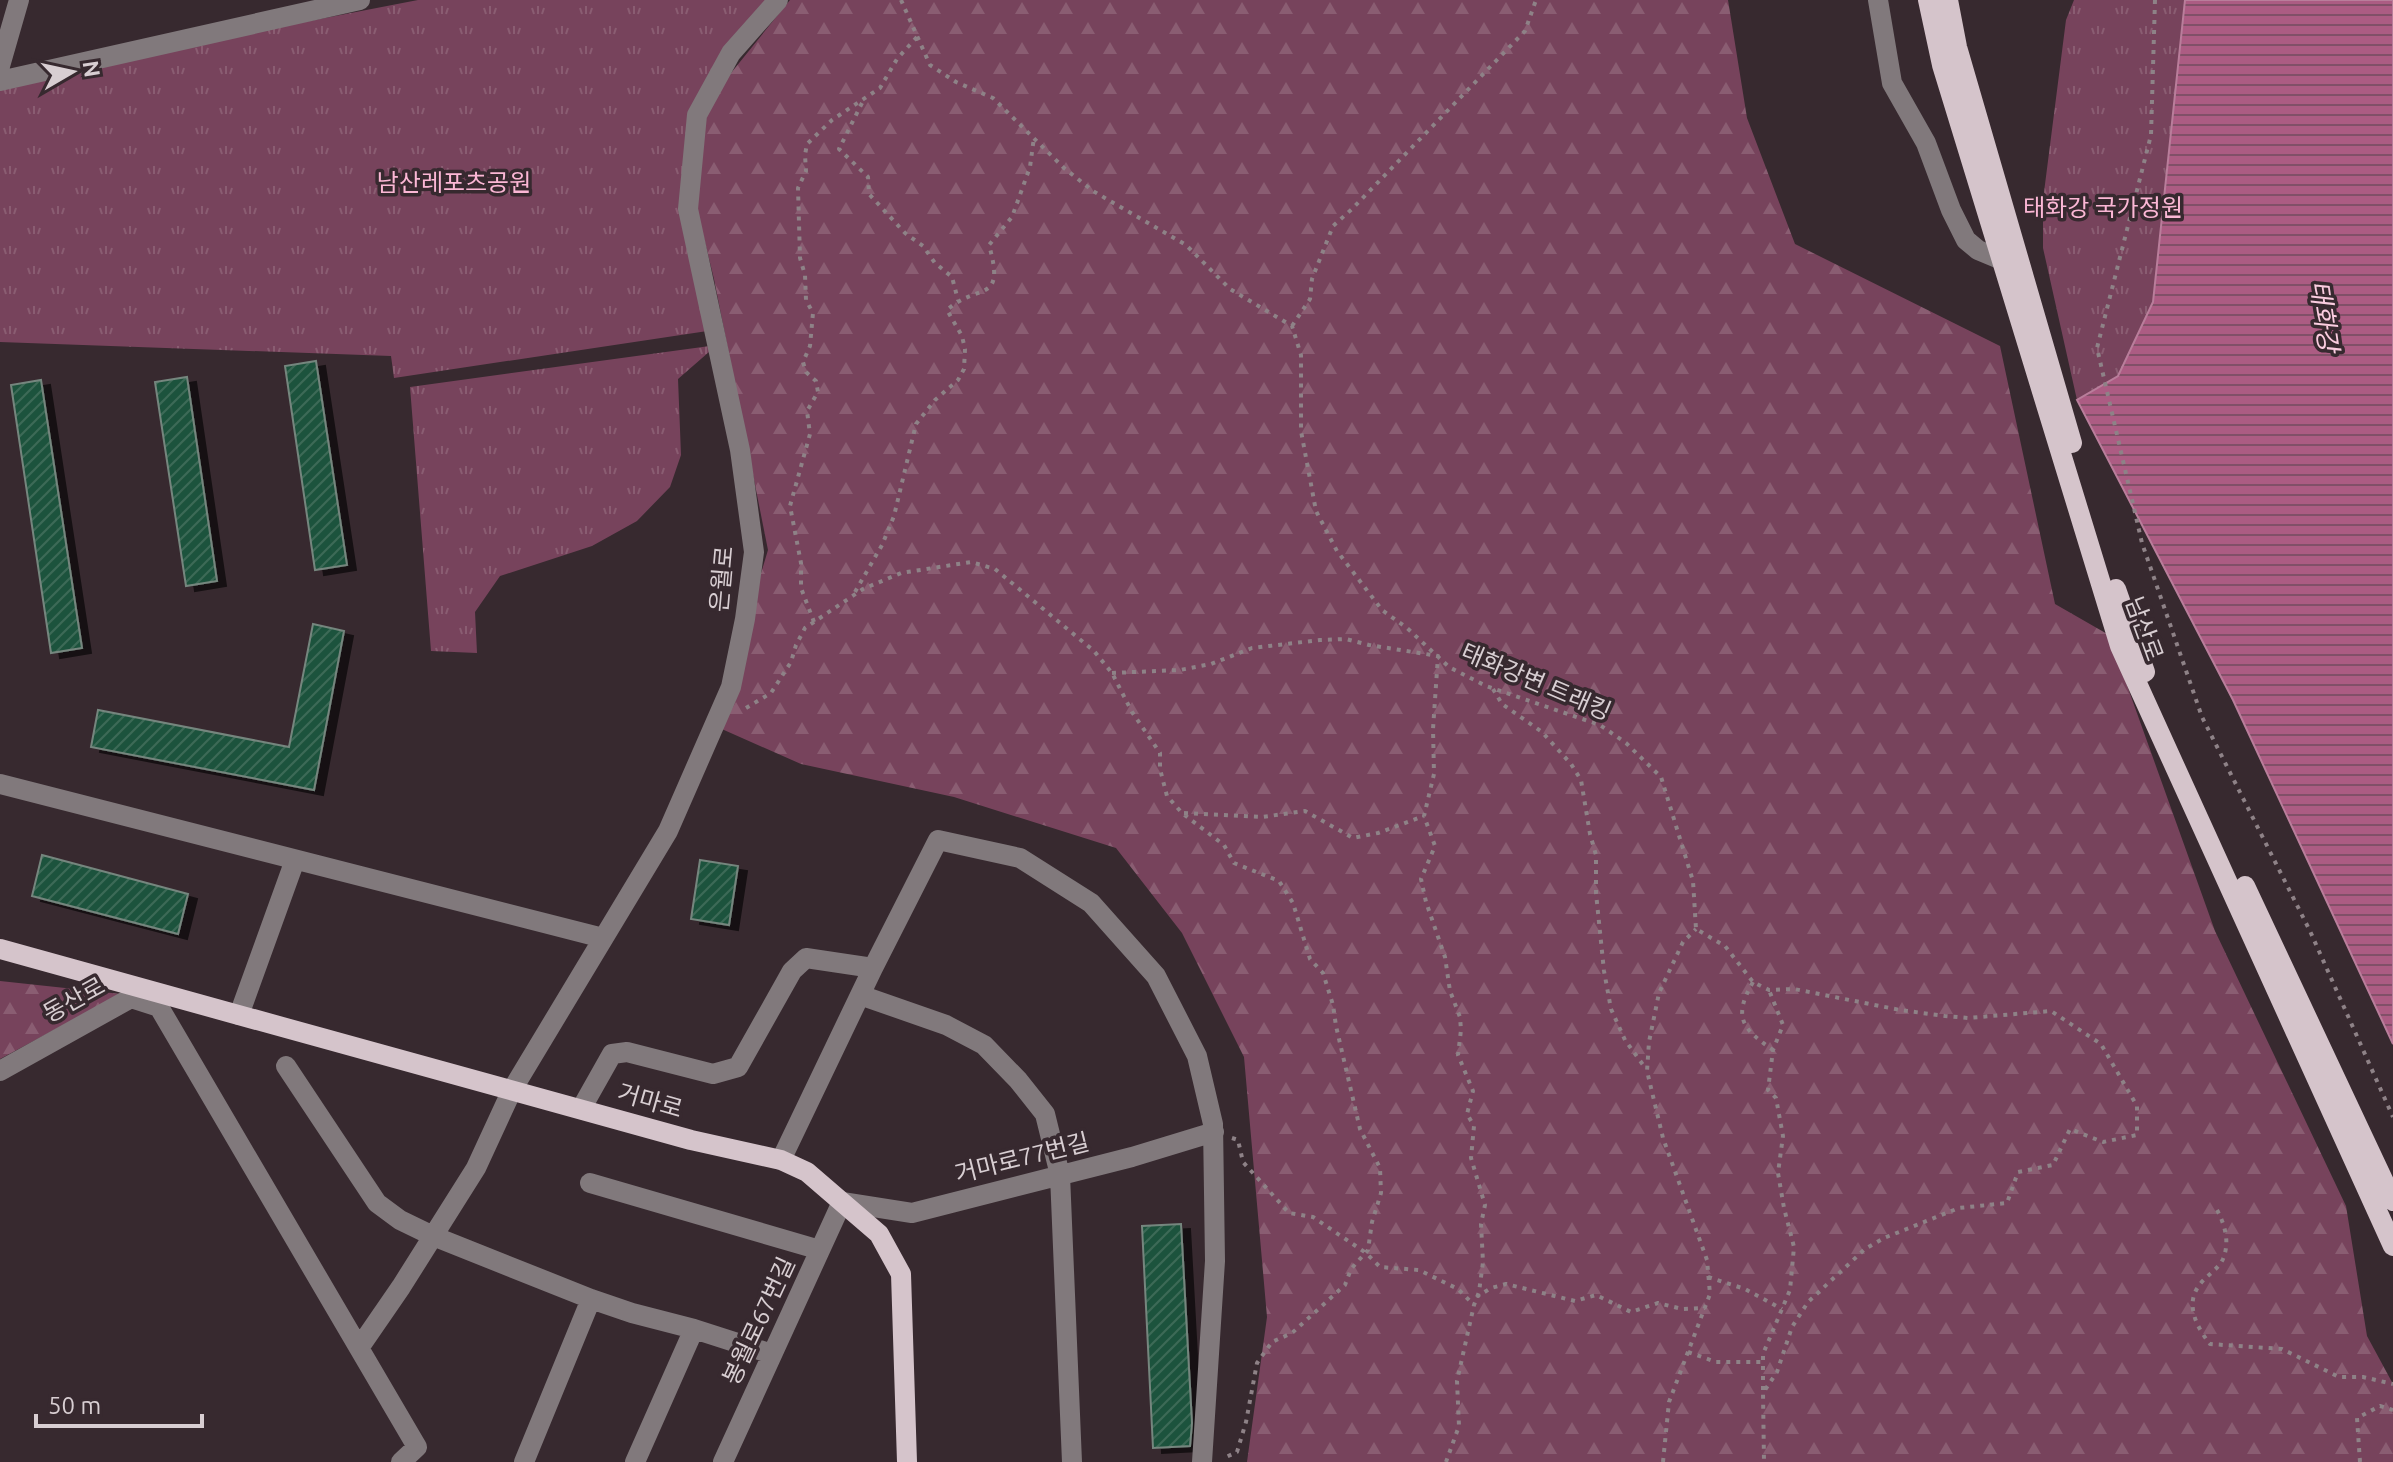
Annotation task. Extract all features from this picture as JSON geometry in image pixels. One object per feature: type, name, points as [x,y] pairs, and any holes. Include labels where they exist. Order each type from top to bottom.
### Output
[{"type":"main road","name":"남산로","points":[[1928,0],[1942,65],[2120,646],[2393,1246]]},
{"type":"main road","name":"남산로","points":[[1948,0],[1957,47],[2010,230],[2099,536],[2139,657],[2393,1201]]},
{"type":"main road","name":"거마로","points":[[8,951],[691,1140],[781,1160],[807,1172],[879,1234],[901,1274],[907,1462]]},
{"type":"street","points":[[0,66],[19,0]]},
{"type":"street","points":[[0,81],[338,2],[360,0]]},
{"type":"street","name":"은월로","points":[[359,1348],[476,1168],[512,1090],[668,831],[731,687],[754,552],[740,450],[688,209],[697,115],[731,53],[778,0]]},
{"type":"street","points":[[1878,0],[1892,83],[1926,143],[1951,210],[1966,240],[1978,250],[2002,260]]},
{"type":"street","points":[[0,784],[603,938]]},
{"type":"street","points":[[781,1160],[938,840],[1020,858],[1091,903],[1156,976],[1197,1056],[1214,1132],[1215,1261],[1202,1462]]},
{"type":"street","points":[[239,1015],[295,860]]},
{"type":"street","points":[[581,1109],[612,1054],[627,1052],[713,1074],[738,1067],[792,971],[806,958],[873,968]]},
{"type":"street","points":[[860,995],[946,1025],[984,1045],[1045,1114],[1060,1175],[1072,1462]]},
{"type":"street","name":"동산로","points":[[0,1071],[131,998],[159,1007],[359,1348]]},
{"type":"street","points":[[286,1066],[377,1203],[400,1220],[591,1299],[772,1354]]},
{"type":"street","name":"거마로77번길","points":[[842,1202],[912,1213],[1214,1132]]},
{"type":"street","points":[[590,1183],[820,1250]]},
{"type":"street","name":"봉월로67번길","points":[[723,1462],[842,1202]]},
{"type":"street","points":[[524,1462],[591,1299]]},
{"type":"street","points":[[635,1462],[694,1329]]},
{"type":"street","points":[[359,1348],[417,1447],[401,1462]]},
{"type":"path","points":[[901,0],[930,65],[956,82],[993,98],[1064,168],[1093,191],[1186,245],[1230,289],[1292,326],[1310,299],[1312,279],[1333,226],[1525,31],[1536,0]]},
{"type":"path","points":[[2155,0],[2151,135],[2097,348],[2142,543],[2202,717],[2310,931],[2393,1117]]},
{"type":"path","points":[[814,622],[801,588],[801,563],[790,506],[810,434],[807,411],[818,392],[816,381],[806,372],[803,362],[810,346],[813,313],[806,300],[805,275],[800,258],[798,188],[806,171],[807,144],[832,120],[880,88],[897,59],[917,37]]},
{"type":"path","points":[[863,101],[839,149],[868,177],[869,194],[952,277],[958,300]]},
{"type":"path","points":[[854,594],[882,545],[894,516],[916,424],[935,400],[958,380],[964,369],[962,336],[947,310],[958,300],[982,292],[993,282],[995,269],[989,245],[1012,217],[1030,167],[1034,137]]},
{"type":"path","name":"태화강변 트래킹","points":[[1292,326],[1301,355],[1301,431],[1316,511],[1337,551],[1382,610],[1407,628],[1449,667],[1493,689],[1600,725],[1626,743],[1661,777],[1693,881],[1696,929]]},
{"type":"path","points":[[715,726],[771,693],[791,662],[805,628],[854,594],[901,573],[971,562],[995,569],[1094,651],[1112,673],[1132,712],[1160,753],[1160,769],[1167,796],[1182,813],[1224,845],[1234,863],[1279,881],[1293,903],[1310,959],[1323,973],[1360,1129],[1380,1168],[1381,1193],[1366,1253],[1351,1269],[1345,1285],[1333,1298],[1292,1333],[1272,1342],[1257,1363],[1237,1452],[1215,1462]]},
{"type":"path","points":[[1112,673],[1180,670],[1211,664],[1252,648],[1320,640],[1346,639],[1438,656],[1433,729],[1434,774],[1424,816],[1435,846],[1421,879],[1445,957],[1450,991],[1460,1017],[1458,1055],[1473,1091],[1467,1114],[1474,1126],[1471,1158],[1485,1205],[1481,1224],[1483,1262],[1479,1292],[1457,1381],[1459,1426],[1446,1462]]},
{"type":"path","points":[[1493,689],[1502,704],[1542,732],[1581,780],[1596,855],[1596,893],[1611,1009],[1625,1040],[1647,1071]]},
{"type":"path","points":[[1182,813],[1262,817],[1305,811],[1353,838],[1378,833],[1424,816]]},
{"type":"path","points":[[1663,1462],[1669,1402],[1710,1294],[1707,1260],[1663,1138],[1647,1071],[1649,1042],[1659,993],[1683,942],[1696,929],[1725,946],[1753,982],[1769,990],[1794,989],[1900,1010],[1968,1018],[2051,1011],[2101,1044],[2137,1106],[2137,1135],[2103,1142],[2070,1129],[2053,1165],[2018,1172],[2007,1203],[1959,1208],[1884,1238],[1865,1249],[1808,1302],[1792,1327],[1777,1372],[1763,1393]]},
{"type":"path","points":[[1753,982],[1742,1001],[1744,1024],[1749,1033],[1773,1050]]},
{"type":"path","points":[[1764,1462],[1763,1354],[1793,1276],[1794,1247],[1778,1173],[1783,1136],[1776,1098],[1768,1090],[1773,1050],[1783,1025],[1769,990]]},
{"type":"path","points":[[1214,1132],[1238,1140],[1243,1162],[1289,1213],[1313,1217],[1366,1253],[1380,1267],[1419,1270],[1458,1289],[1474,1305]]},
{"type":"path","points":[[2217,1210],[2226,1228],[2222,1260],[2196,1289],[2192,1306],[2197,1325],[2210,1344],[2282,1349],[2339,1377],[2363,1377],[2393,1384]]},
{"type":"path","points":[[1708,1277],[1745,1289],[1782,1309]]},
{"type":"path","points":[[1479,1292],[1478,1296],[1506,1284],[1575,1301],[1596,1295],[1631,1312],[1658,1303],[1682,1309],[1705,1308]]},
{"type":"path","points":[[1687,1352],[1716,1362],[1763,1362]]},
{"type":"path","points":[[2360,1462],[2357,1418],[2380,1406],[2393,1410]]},
{"type":"green space","name":"남산레포츠공원","points":[[418,0],[775,0],[697,115],[688,209],[714,330],[394,378],[391,356],[0,342],[0,81]]},
{"type":"green space","points":[[790,0],[1728,0],[1747,118],[1795,244],[2000,346],[2055,604],[2109,635],[2215,931],[2346,1206],[2367,1336],[2393,1384],[2393,1462],[1247,1462],[1267,1317],[1244,1057],[1182,933],[1116,848],[954,797],[801,764],[715,726],[768,550],[714,279],[698,214],[697,115]]},
{"type":"green space","name":"태화강 국가정원","points":[[2074,0],[2185,0],[2153,302],[2118,377],[2077,400],[2043,248],[2043,200],[2066,20]]},
{"type":"green space","points":[[717,345],[678,379],[681,455],[670,487],[637,521],[592,546],[500,576],[475,612],[477,653],[431,651],[410,387]]},
{"type":"green space","points":[[0,981],[121,994],[0,1059]]},
{"type":"water","name":"태화강","points":[[2185,0],[2393,0],[2393,1044],[2233,700],[2077,400],[2118,376],[2153,302]]},
{"type":"building","points":[[316,361],[347,565],[315,570],[285,366]]},
{"type":"building","points":[[187,377],[217,581],[186,586],[155,382]]},
{"type":"building","points":[[41,380],[82,648],[51,653],[11,385]]},
{"type":"building","points":[[313,624],[344,631],[314,790],[91,747],[98,710],[289,747]]},
{"type":"building","points":[[42,855],[188,894],[178,934],[32,896]]},
{"type":"building","points":[[700,860],[738,866],[729,925],[691,919]]},
{"type":"building","points":[[1181,1224],[1192,1423],[1190,1446],[1153,1448],[1142,1226]]}]
